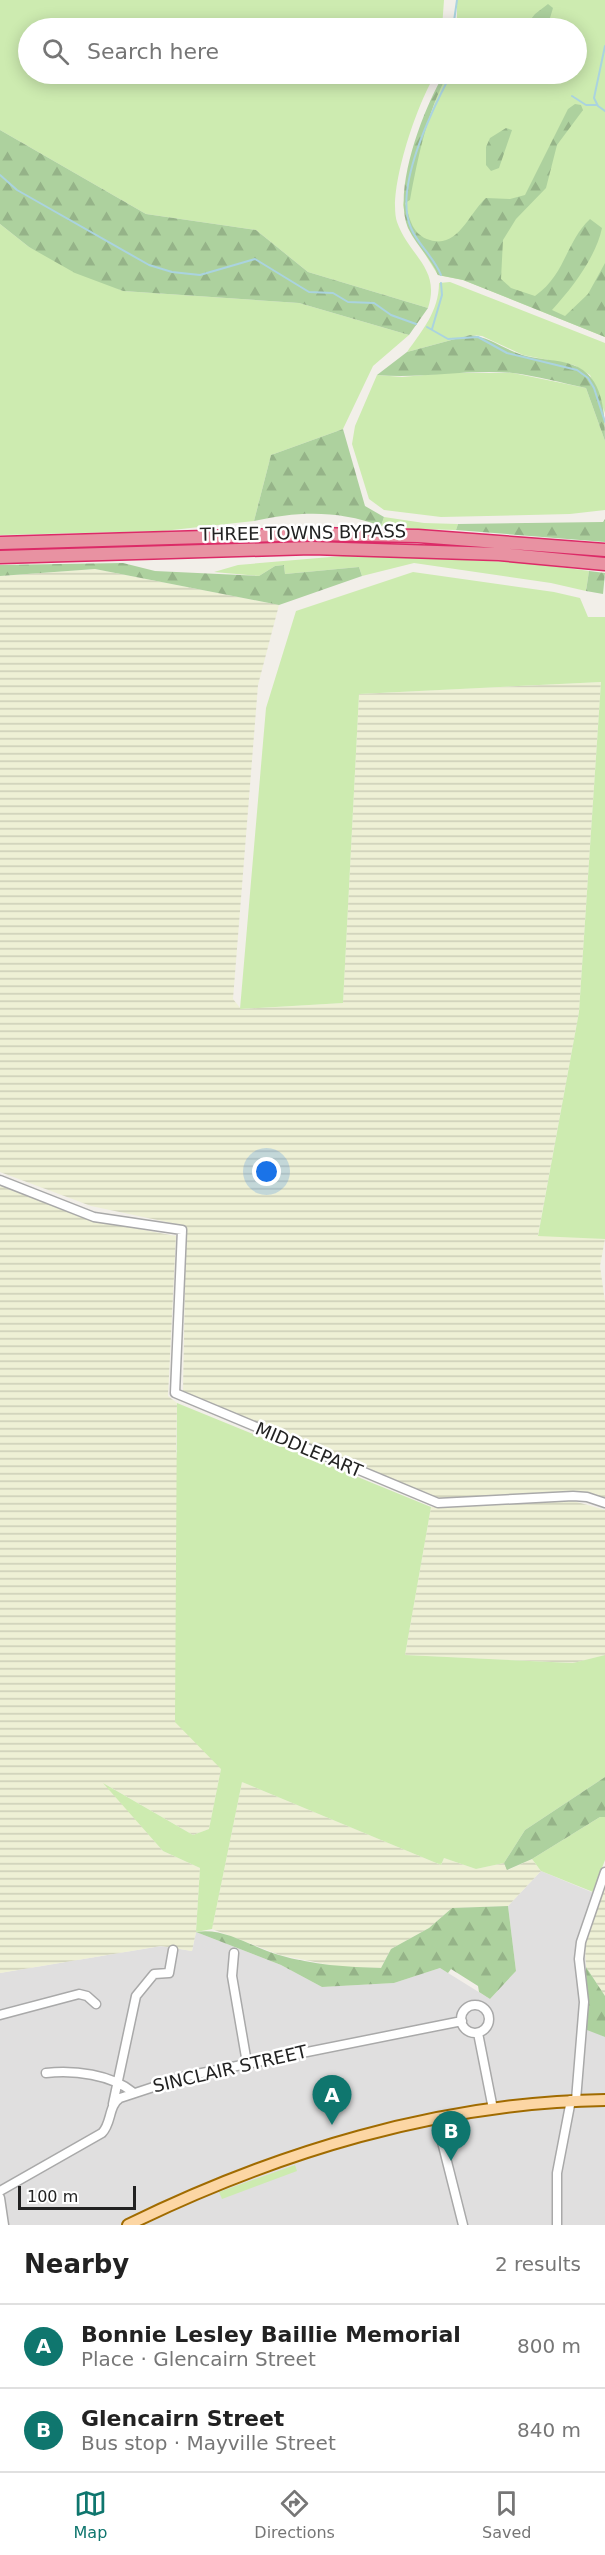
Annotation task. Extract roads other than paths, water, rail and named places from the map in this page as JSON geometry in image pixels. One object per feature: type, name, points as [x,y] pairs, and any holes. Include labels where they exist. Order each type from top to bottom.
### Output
[{"type":"highway","name":"THREE TOWNS BYPASS","points":[[0,543],[312,534],[430,536],[605,550]]},
{"type":"highway","name":"THREE TOWNS BYPASS","points":[[0,557],[312,548],[499,554],[605,564]]},
{"type":"main road","points":[[128,2225],[237,2177],[328,2146],[436,2118],[574,2100],[605,2100]]},
{"type":"street","name":"MIDDLEPART","points":[[0,1180],[94,1216],[182,1230],[175,1393],[438,1503],[573,1496],[587,1497],[605,1503]]},
{"type":"street","points":[[557,2225],[557,2173],[574,2100],[584,2002],[579,1959],[581,1942],[605,1872]]},
{"type":"street","points":[[0,2191],[102,2133],[109,2123],[136,1996],[154,1974],[169,1972],[173,1950]]},
{"type":"street","points":[[234,1953],[232,1976],[247,2063]]},
{"type":"street","points":[[0,2014],[79,1994],[87,1996],[96,2004]]},
{"type":"street","points":[[479,2005],[485,2008],[489,2021],[485,2029],[478,2033],[466,2030],[462,2021],[462,2015],[468,2007],[479,2005]]},
{"type":"street","name":"SINCLAIR STREET","points":[[113,2104],[120,2098],[169,2081],[247,2063],[462,2021]]},
{"type":"street","points":[[478,2033],[493,2109]]},
{"type":"street","points":[[46,2073],[75,2072],[118,2082],[134,2093]]},
{"type":"street","points":[[436,2118],[463,2225]]},
{"type":"street","points":[[0,2198],[4,2225]]},
{"type":"waterway","points":[[454,18],[457,0]]},
{"type":"waterway","points":[[605,46],[594,98],[598,106],[605,111]]},
{"type":"waterway","points":[[441,275],[411,228],[407,211],[407,192],[417,150],[446,84]]},
{"type":"waterway","points":[[572,96],[586,105],[597,105]]},
{"type":"waterway","points":[[0,175],[17,190],[149,265],[172,272],[200,275],[255,259],[309,292],[333,293],[348,302],[374,303],[391,315],[416,324]]},
{"type":"waterway","points":[[432,329],[442,295],[441,283]]},
{"type":"waterway","points":[[427,327],[448,339],[478,337],[507,353],[577,370],[588,378],[594,388],[605,422]]},
{"type":"place","name":"Bonnie Lesley Baillie Memorial","points":[[332,2125]]},
{"type":"place","name":"Glencairn Street","points":[[451,2161]]}]
